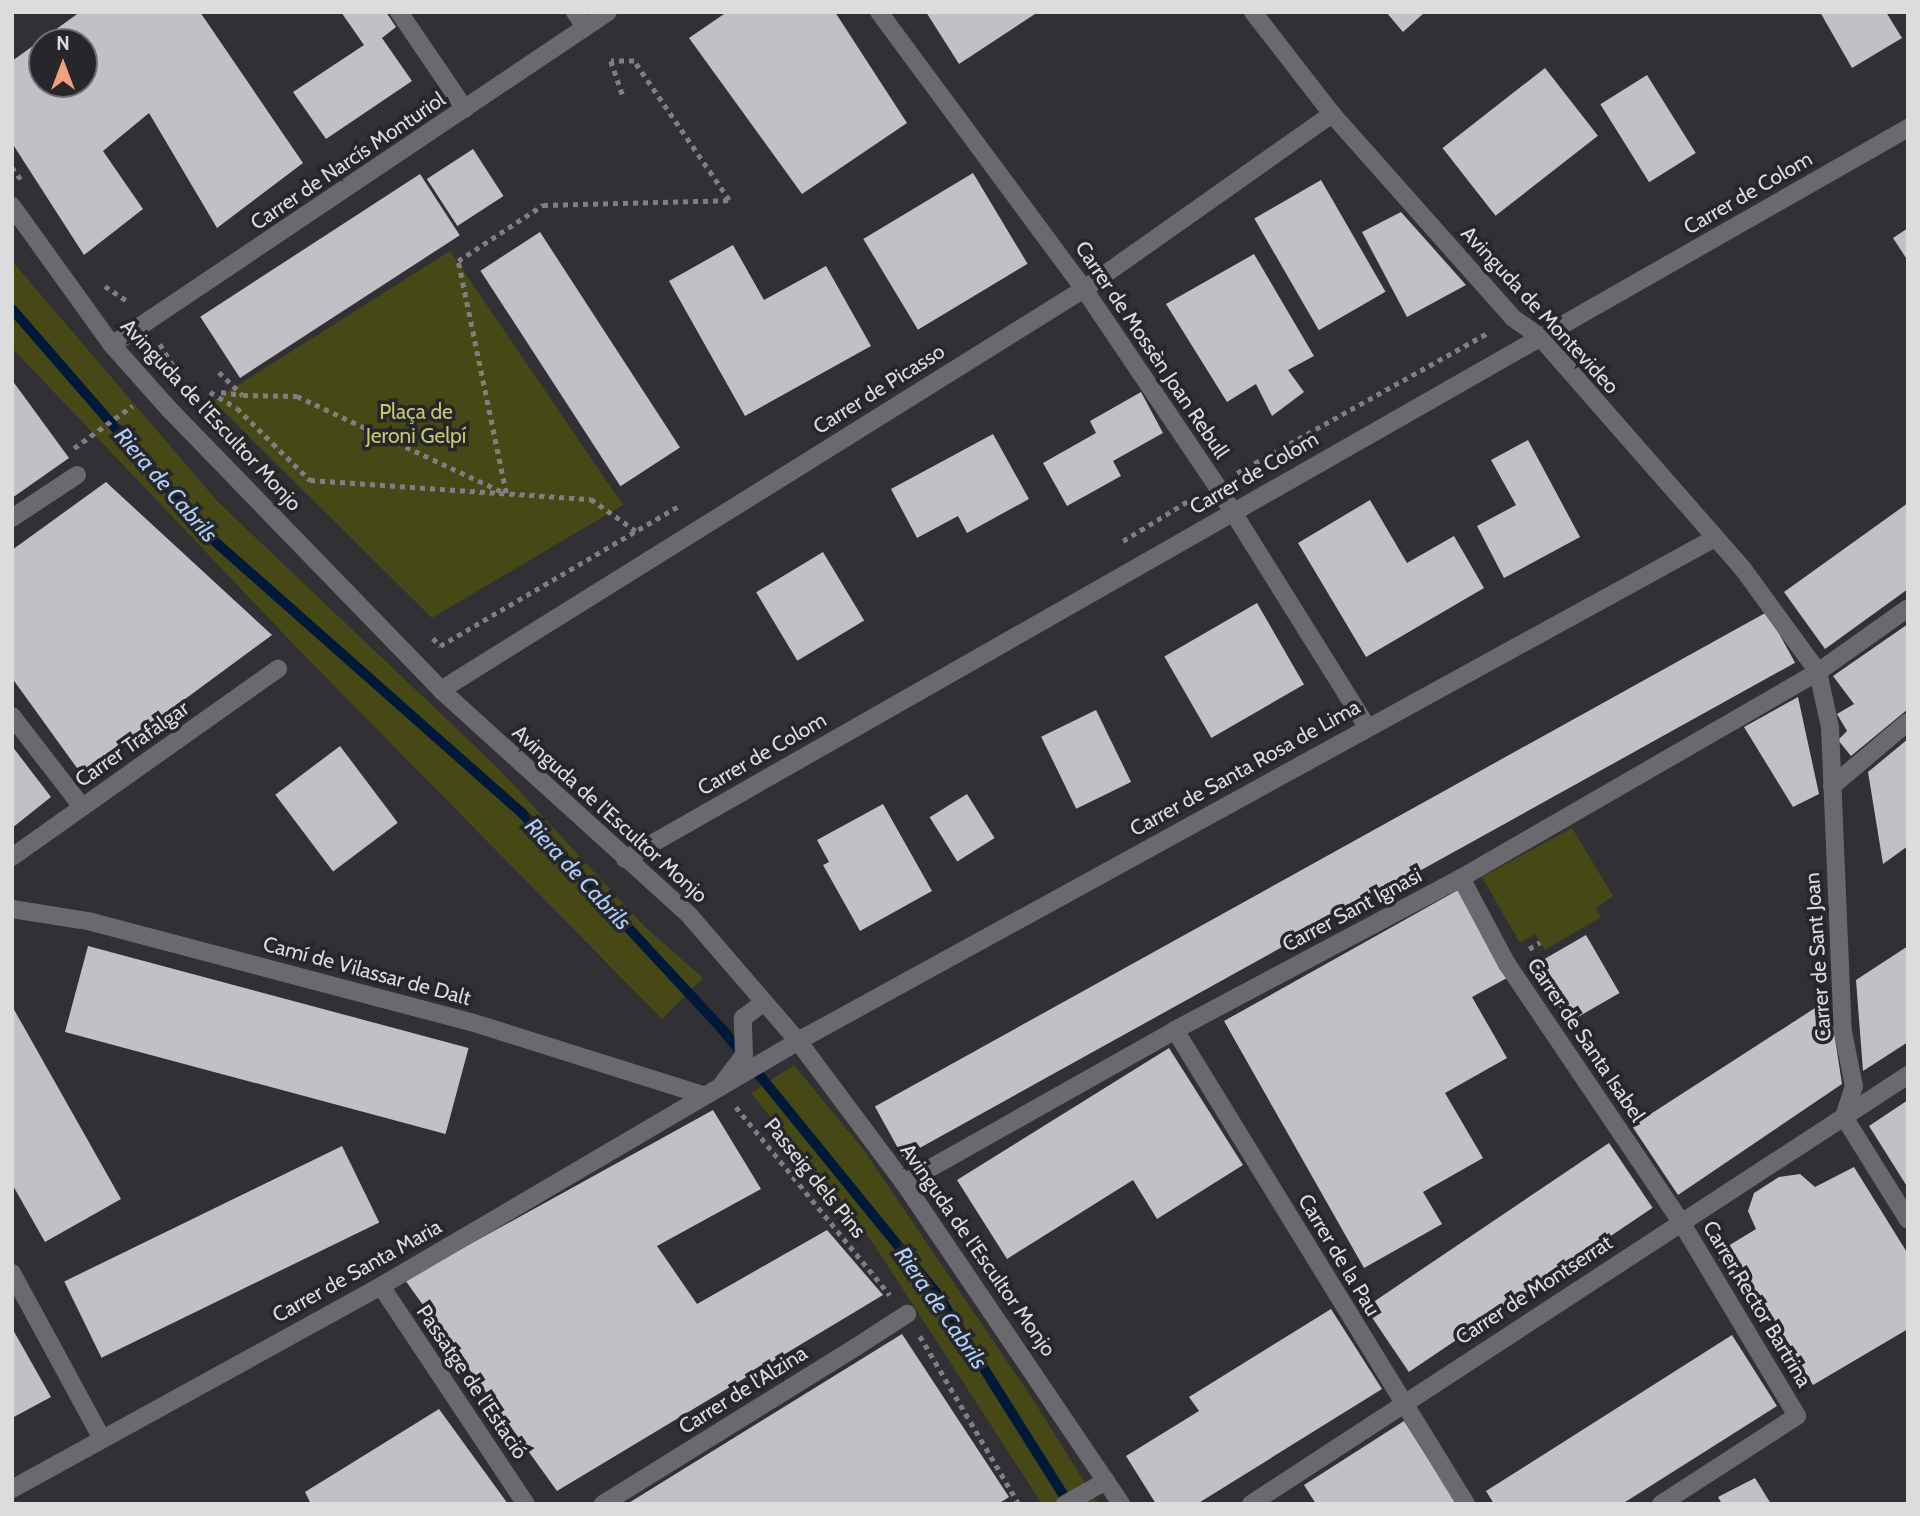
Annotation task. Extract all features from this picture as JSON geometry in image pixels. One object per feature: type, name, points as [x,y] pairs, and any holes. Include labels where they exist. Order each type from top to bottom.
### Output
[{"type":"street","points":[[399,12],[466,109]]},
{"type":"street","name":"Carrer de Narcís Monturiol","points":[[112,345],[466,109],[580,20],[608,12]]},
{"type":"street","name":"Carrer de Mossèn Joan Rebull","points":[[879,12],[1084,289],[1232,511],[1367,727]]},
{"type":"street","name":"Avinguda de Montevideo","points":[[1253,12],[1332,114],[1513,318],[1539,337],[1743,569],[1818,672]]},
{"type":"street","name":"Carrer de Picasso","points":[[441,690],[1084,289],[1332,114]]},
{"type":"street","name":"Carrer de Colom","points":[[625,859],[1908,128]]},
{"type":"street","name":"Avinguda de l'Escultor Monjo","points":[[12,206],[112,345],[441,690],[690,916],[798,1041],[904,1183],[1121,1504]]},
{"type":"street","points":[[12,518],[77,475]]},
{"type":"street","name":"Carrer de Santa Rosa de Lima","points":[[798,1041],[1715,538]]},
{"type":"street","name":"Carrer Sant Ignasi","points":[[904,1183],[1175,1030],[1461,878],[1818,672],[1908,608]]},
{"type":"street","name":"Carrer Trafalgar","points":[[12,857],[278,669]]},
{"type":"street","name":"Carrer de Sant Joan","points":[[1818,672],[1830,727],[1843,1032],[1854,1086],[1844,1117]]},
{"type":"street","points":[[12,716],[82,807]]},
{"type":"street","points":[[1832,786],[1908,722]]},
{"type":"street","name":"Carrer de Santa Isabel","points":[[1461,878],[1507,964],[1681,1222]]},
{"type":"street","name":"Camí de Vilassar de Dalt","points":[[12,909],[88,921],[471,1022],[712,1091]]},
{"type":"street","name":"Carrer de Santa Maria","points":[[712,1091],[744,1055],[743,1017],[764,1002]]},
{"type":"street","name":"Carrer de la Pau","points":[[1175,1030],[1402,1404],[1466,1504]]},
{"type":"street","name":"Carrer de Santa Maria","points":[[12,1489],[101,1437],[381,1286],[798,1041]]},
{"type":"street","name":"Carrer de Montserrat","points":[[1251,1504],[1908,1075]]},
{"type":"street","points":[[1844,1117],[1908,1220]]},
{"type":"street","name":"Carrer Rector Bartrina","points":[[1661,1504],[1797,1416],[1681,1222]]},
{"type":"street","points":[[12,1273],[101,1437]]},
{"type":"street","name":"Passatge de l'Estació","points":[[381,1286],[526,1504]]},
{"type":"street","name":"Carrer de l'Alzina","points":[[604,1504],[906,1314]]},
{"type":"street","points":[[1065,1504],[1106,1481]]},
{"type":"path","points":[[506,494],[458,261],[543,205],[729,200],[634,61],[611,61],[624,96]]},
{"type":"path","points":[[168,338],[160,344],[183,383]]},
{"type":"path","points":[[219,372],[243,395]]},
{"type":"path","points":[[209,392],[237,408],[310,480],[591,499],[636,531]]},
{"type":"path","points":[[221,392],[297,396],[506,494]]},
{"type":"path","points":[[71,450],[135,404]]},
{"type":"path","points":[[430,636],[440,646],[683,504]]},
{"type":"path","name":"Passeig dels Pins","points":[[712,1091],[906,1314],[1019,1504]]},
{"type":"green space","name":"Plaça de Jeroni Gelpí","points":[[450,251],[623,505],[432,618],[213,401]]},
{"type":"green space","points":[[12,261],[218,502],[499,769],[645,927],[703,978],[662,1019],[301,652],[12,348]]},
{"type":"green space","points":[[1572,828],[1613,896],[1596,908],[1601,917],[1545,950],[1535,934],[1520,943],[1482,877]]},
{"type":"green space","points":[[794,1065],[863,1149],[1034,1401],[1098,1504],[1042,1504],[871,1240],[751,1093]]},
{"type":"building","points":[[80,12],[200,12],[303,163],[217,228],[149,113],[103,151],[143,209],[84,255],[12,143],[12,61],[28,49],[28,98],[98,98],[98,28],[58,28]]},
{"type":"building","points":[[341,12],[386,12],[396,27],[382,38],[412,81],[326,139],[293,92],[364,45]]},
{"type":"building","points":[[727,12],[835,12],[907,123],[802,194],[689,38]]},
{"type":"building","points":[[926,12],[1038,12],[959,64]]},
{"type":"building","points":[[1386,12],[1425,12],[1403,32]]},
{"type":"building","points":[[1820,12],[1886,12],[1902,38],[1852,68]]},
{"type":"building","points":[[1545,68],[1598,136],[1496,216],[1443,148]]},
{"type":"building","points":[[1647,75],[1696,153],[1649,182],[1600,104]]},
{"type":"building","points":[[473,149],[503,196],[457,226],[427,179]]},
{"type":"building","points":[[973,173],[1028,264],[918,330],[863,239]]},
{"type":"building","points":[[420,174],[460,235],[240,378],[200,317]]},
{"type":"building","points":[[1321,180],[1386,292],[1319,330],[1254,218]]},
{"type":"building","points":[[1401,212],[1466,285],[1407,317],[1362,232]]},
{"type":"building","points":[[1908,228],[1908,261],[1893,238]]},
{"type":"building","points":[[540,232],[680,448],[620,486],[480,271]]},
{"type":"building","points":[[733,245],[764,300],[826,266],[871,346],[745,416],[669,281]]},
{"type":"building","points":[[1254,254],[1314,356],[1288,370],[1304,392],[1272,416],[1256,384],[1227,402],[1166,304]]},
{"type":"building","points":[[12,380],[69,458],[12,498]]},
{"type":"building","points":[[1141,392],[1163,433],[1113,461],[1121,476],[1067,506],[1043,463],[1096,433],[1090,421]]},
{"type":"building","points":[[993,434],[1029,499],[967,533],[958,516],[917,538],[891,489]]},
{"type":"building","points":[[1528,440],[1580,537],[1504,578],[1477,526],[1516,505],[1491,460]]},
{"type":"building","points":[[106,482],[272,635],[82,775],[12,678],[12,550]]},
{"type":"building","points":[[1370,500],[1407,563],[1454,536],[1484,588],[1366,657],[1298,543]]},
{"type":"building","points":[[1908,503],[1908,589],[1825,649],[1784,592]]},
{"type":"building","points":[[823,552],[864,621],[797,661],[756,592]]},
{"type":"building","points":[[1257,603],[1304,684],[1211,738],[1164,656]]},
{"type":"building","points":[[1767,612],[1795,663],[903,1157],[875,1107]]},
{"type":"building","points":[[1908,624],[1908,709],[1851,756],[1838,740],[1847,731],[1837,714],[1854,704],[1833,676]]},
{"type":"building","points":[[1798,697],[1819,794],[1793,807],[1744,727]]},
{"type":"building","points":[[1096,710],[1131,782],[1076,809],[1041,737]]},
{"type":"building","points":[[1908,739],[1908,846],[1883,864],[1868,772]]},
{"type":"building","points":[[12,746],[51,797],[12,828]]},
{"type":"building","points":[[340,746],[398,823],[333,871],[275,795]]},
{"type":"building","points":[[967,794],[995,838],[957,861],[930,817]]},
{"type":"building","points":[[883,804],[932,891],[860,931],[823,865],[829,862],[817,840]]},
{"type":"building","points":[[1458,890],[1507,978],[1472,997],[1507,1058],[1445,1093],[1483,1158],[1423,1192],[1442,1224],[1364,1268],[1224,1021]]},
{"type":"building","points":[[1586,935],[1620,993],[1568,1023],[1535,965]]},
{"type":"building","points":[[88,946],[469,1048],[446,1134],[65,1032]]},
{"type":"building","points":[[1908,946],[1908,1042],[1863,1071],[1856,980]]},
{"type":"building","points":[[1829,999],[1842,1084],[1678,1195],[1632,1126]]},
{"type":"building","points":[[12,1006],[121,1199],[45,1242],[12,1184]]},
{"type":"building","points":[[1169,1048],[1243,1165],[1157,1219],[1133,1180],[1007,1259],[957,1180]]},
{"type":"building","points":[[1908,1100],[1908,1188],[1869,1126]]},
{"type":"building","points":[[713,1110],[761,1189],[657,1246],[697,1304],[827,1230],[883,1295],[557,1491],[405,1280]]},
{"type":"building","points":[[1609,1143],[1653,1208],[1409,1372],[1365,1307]]},
{"type":"building","points":[[342,1146],[379,1222],[102,1358],[64,1281]]},
{"type":"building","points":[[1854,1167],[1908,1254],[1908,1329],[1813,1385],[1757,1299],[1750,1304],[1715,1254],[1756,1229],[1748,1211],[1754,1193],[1779,1177],[1800,1174],[1815,1187]]},
{"type":"building","points":[[1331,1309],[1382,1389],[1197,1504],[1156,1504],[1126,1456],[1199,1411],[1189,1397]]},
{"type":"building","points":[[12,1328],[51,1397],[12,1418]]},
{"type":"building","points":[[902,1334],[1009,1497],[998,1504],[627,1504]]},
{"type":"building","points":[[1732,1335],[1777,1406],[1622,1504],[1494,1504],[1486,1491]]},
{"type":"building","points":[[439,1409],[508,1504],[311,1504],[305,1492]]},
{"type":"building","points":[[1404,1421],[1457,1504],[1316,1504],[1304,1485]]},
{"type":"building","points":[[1755,1478],[1771,1504],[1722,1504],[1718,1497]]},
{"type":"waterway","name":"Riera de Cabrils","points":[[12,309],[211,538],[521,812],[722,1029],[936,1292],[1069,1504]]}]
